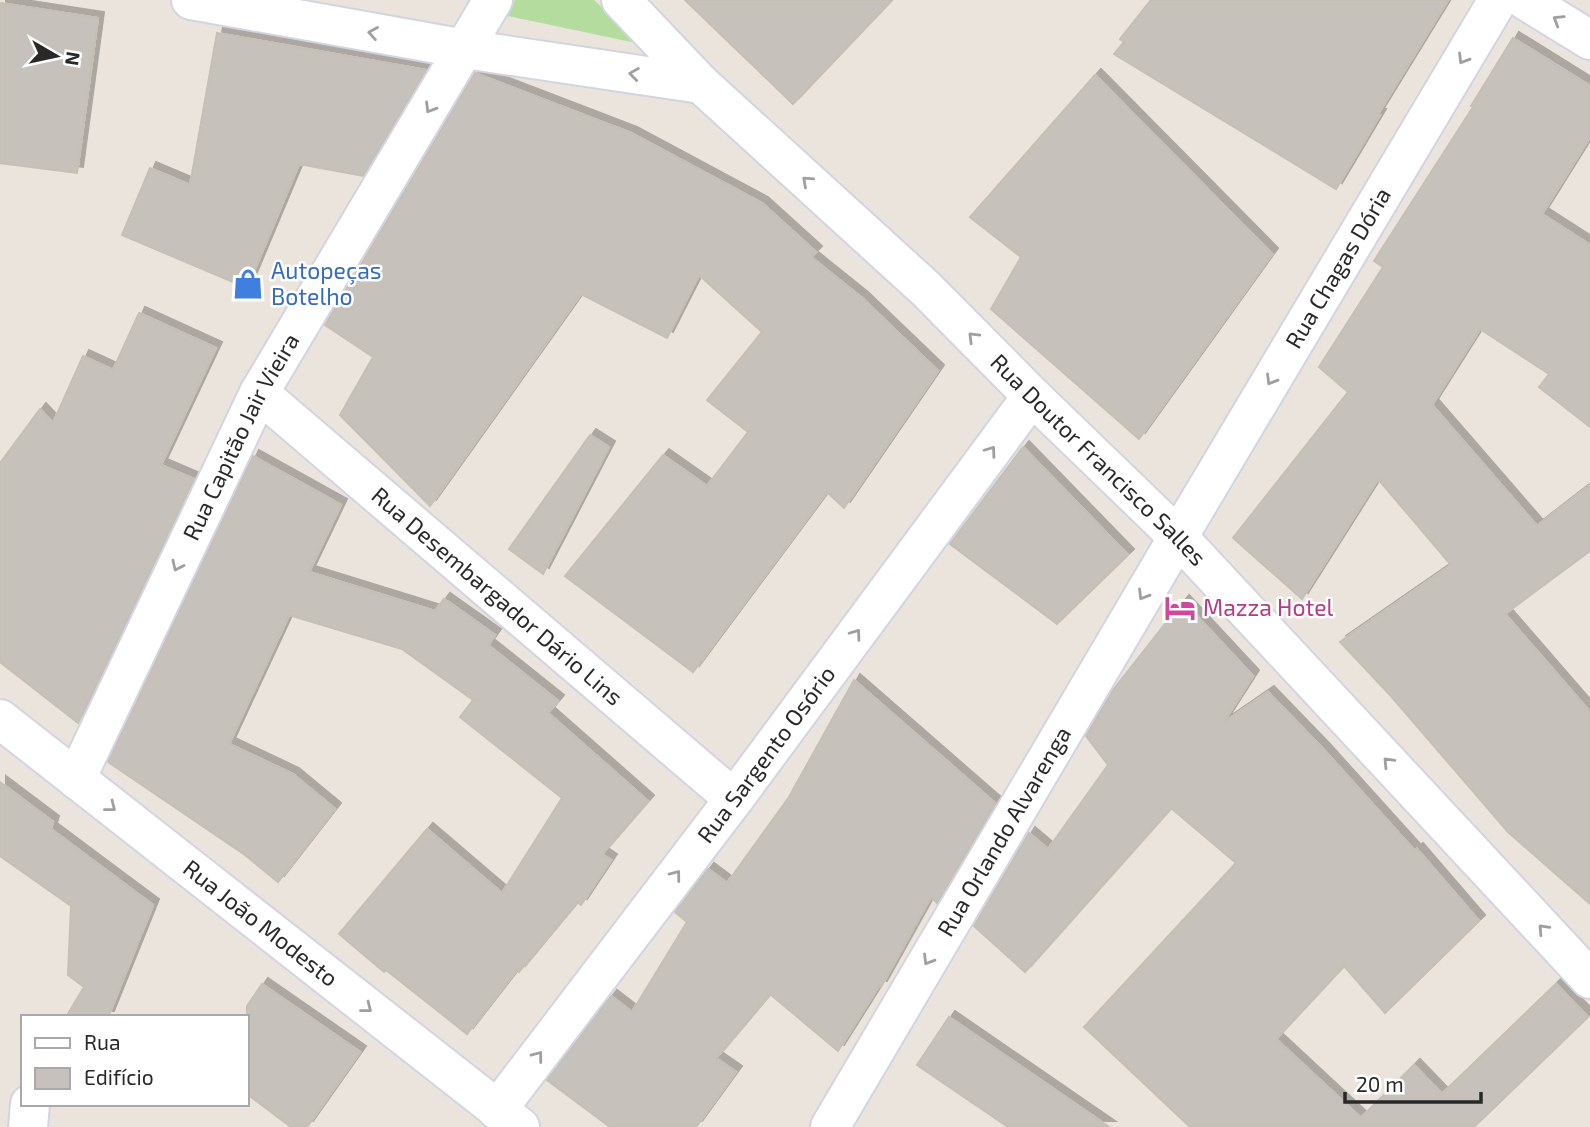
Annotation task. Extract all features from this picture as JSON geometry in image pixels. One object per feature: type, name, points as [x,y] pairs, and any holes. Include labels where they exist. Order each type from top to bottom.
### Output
[{"type":"street","points":[[191,0],[465,49],[701,84]]},
{"type":"street","name":"Rua Capitão Jair Vieira","points":[[76,779],[259,393],[493,0]]},
{"type":"street","name":"Rua Doutor Francisco Salles","points":[[621,0],[701,84],[926,289],[1031,396],[1178,537],[1590,979]]},
{"type":"street","name":"Rua Chagas Dória","points":[[1178,537],[1498,0]]},
{"type":"street","points":[[1525,0],[1590,40]]},
{"type":"street","name":"Rua Desembargador Dário Lins","points":[[259,393],[734,799]]},
{"type":"street","name":"Rua Sargento Osório","points":[[508,1119],[734,799],[1031,396]]},
{"type":"street","name":"Rua Orlando Alvarenga","points":[[830,1127],[1178,537]]},
{"type":"street","name":"Rua João Modesto","points":[[0,719],[508,1119]]},
{"type":"street","points":[[28,1127],[30,1106]]},
{"type":"green space","points":[[515,0],[594,0],[641,44],[508,16]]},
{"type":"building","points":[[685,0],[892,0],[793,104]]},
{"type":"building","points":[[1151,0],[1448,0],[1378,114],[1380,115],[1336,189],[1114,54],[1124,42],[1120,39]]},
{"type":"building","points":[[0,3],[98,18],[77,173],[0,163]]},
{"type":"building","points":[[217,33],[426,70],[363,176],[299,164],[247,288],[122,235],[150,168],[190,185]]},
{"type":"building","points":[[1513,38],[1590,86],[1590,137],[1542,214],[1590,245],[1590,427],[1539,387],[1549,374],[1480,329],[1432,405],[1537,526],[1590,485],[1590,551],[1505,614],[1590,712],[1590,904],[1508,832],[1390,695],[1340,642],[1451,565],[1378,479],[1302,599],[1233,538],[1348,392],[1319,367],[1383,267],[1374,261],[1473,107],[1471,106]]},
{"type":"building","points":[[475,73],[631,133],[762,203],[816,252],[811,257],[862,298],[938,371],[844,508],[827,492],[693,672],[565,576],[663,455],[707,486],[748,432],[707,400],[762,332],[699,275],[667,338],[581,294],[430,506],[340,415],[373,357],[325,325]]},
{"type":"building","points":[[1095,75],[1272,254],[1139,439],[991,309],[1021,257],[970,217]]},
{"type":"building","points":[[139,313],[216,348],[161,465],[194,479],[78,723],[0,662],[0,463],[40,409],[53,423],[83,356],[113,370]]},
{"type":"building","points":[[590,435],[609,447],[543,574],[509,549]]},
{"type":"building","points":[[1023,447],[1128,555],[1057,624],[950,544]]},
{"type":"building","points":[[253,456],[341,505],[309,572],[435,611],[444,599],[495,635],[488,645],[558,701],[548,713],[648,801],[602,854],[611,860],[581,905],[577,902],[519,972],[517,970],[467,1034],[386,970],[384,972],[339,934],[427,829],[502,893],[562,798],[460,717],[473,700],[402,649],[289,615],[229,744],[293,774],[335,809],[278,882],[245,855],[108,762]]},
{"type":"building","points":[[1183,601],[1253,676],[1223,723],[1268,692],[1415,851],[1417,849],[1479,921],[1385,1013],[1344,966],[1276,1039],[1361,1118],[1414,1065],[1442,1094],[1556,984],[1588,1017],[1474,1127],[1190,1127],[1084,1027],[1236,863],[1171,808],[1025,972],[974,926],[1029,833],[1048,849],[1108,765],[1086,736],[1113,690]]},
{"type":"building","points":[[854,680],[995,803],[937,903],[931,897],[881,987],[879,986],[838,1051],[770,994],[716,1058],[736,1072],[696,1127],[610,1127],[547,1080],[611,996],[632,1012],[687,922],[675,912],[708,869],[727,883],[789,797]]},
{"type":"building","points":[[0,782],[53,822],[51,829],[153,905],[109,1015],[67,1015],[84,987],[68,975],[71,906],[0,856]]},
{"type":"building","points":[[262,984],[360,1052],[307,1127],[291,1127],[248,1095],[247,1006]]},
{"type":"building","points":[[949,1017],[1109,1127],[1008,1127],[917,1065]]},
{"type":"place","name":"Autopeças Botelho","points":[[248,284]]},
{"type":"place","name":"Mazza Hotel","points":[[1180,608]]}]
